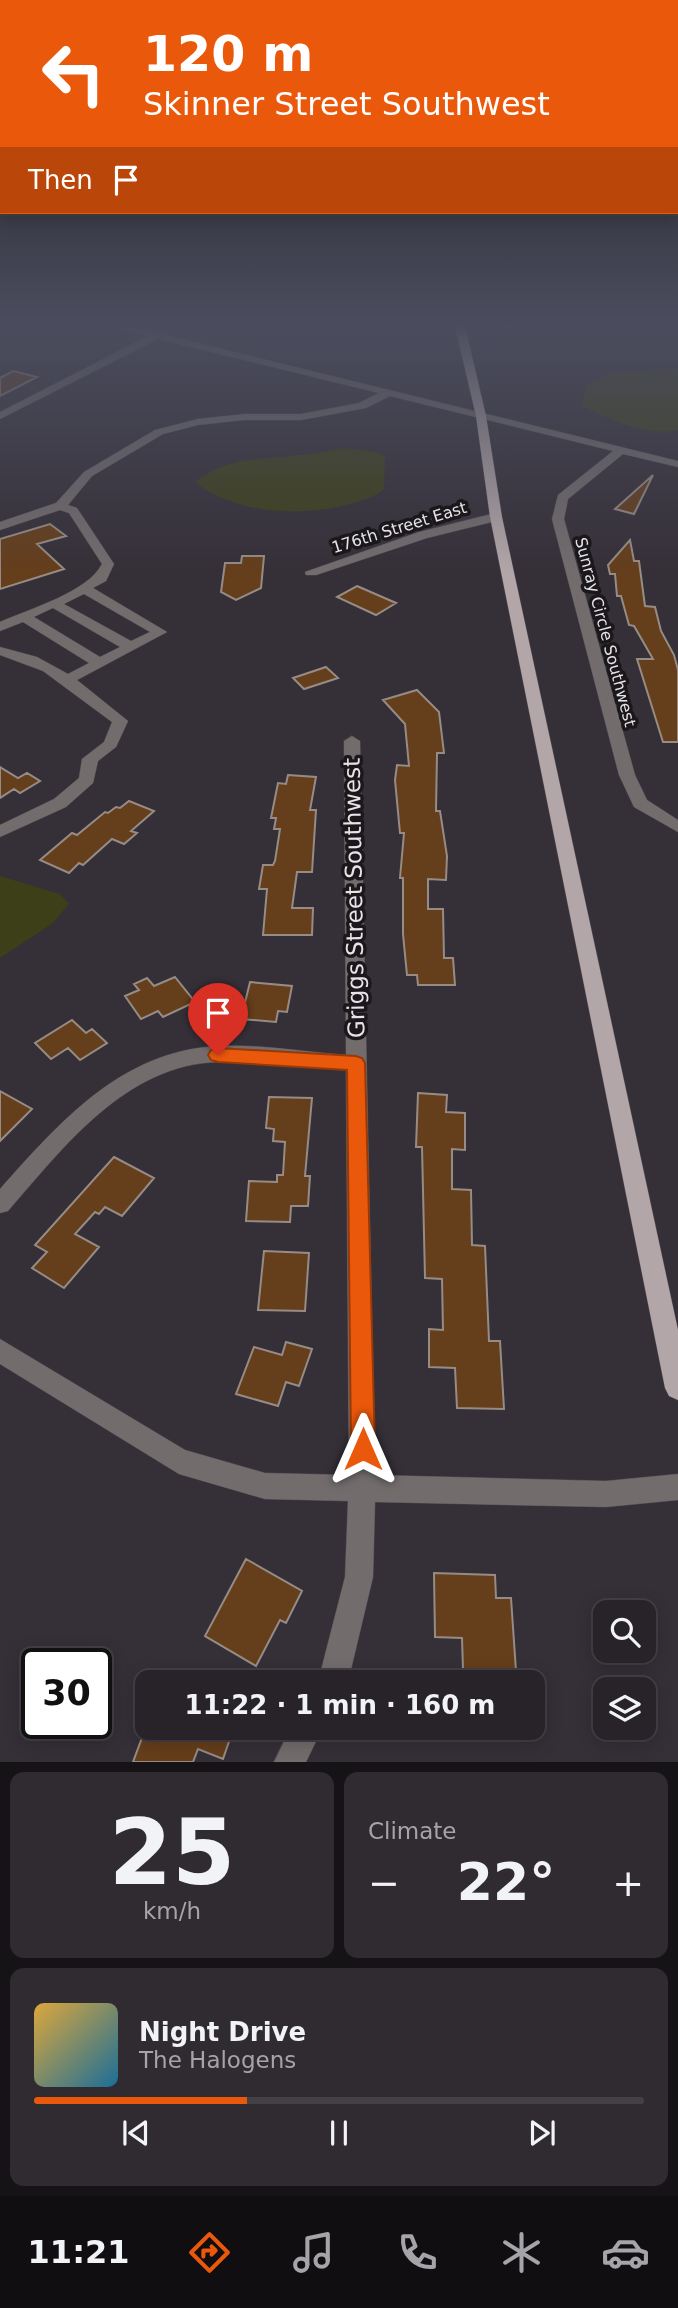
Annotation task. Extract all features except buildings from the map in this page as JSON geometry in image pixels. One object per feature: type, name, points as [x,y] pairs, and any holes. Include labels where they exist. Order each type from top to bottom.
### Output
[{"type":"main road","points":[[479,408],[496,517],[678,1388]]},
{"type":"street","points":[[0,526],[60,506],[88,474],[159,432],[198,422],[244,417],[302,417],[350,408]]},
{"type":"street","points":[[450,408],[678,464]]},
{"type":"street","name":"Sunray Circle Southwest","points":[[621,450],[562,498],[558,519],[627,775],[640,803],[678,827]]},
{"type":"street","points":[[2,624],[24,617],[101,578],[108,564],[73,511],[60,506]]},
{"type":"street","points":[[0,517],[36,515]]},
{"type":"street","name":"176th Street East","points":[[311,572],[424,535],[496,517]]},
{"type":"street","points":[[65,681],[160,632],[83,588]]},
{"type":"street","points":[[53,603],[131,647]]},
{"type":"street","points":[[24,617],[99,663]]},
{"type":"street","points":[[0,651],[21,653],[89,695],[120,721],[111,744],[90,759],[87,780],[61,803],[0,832]]},
{"type":"street","name":"Griggs Street Southwest","points":[[336,1670],[359,1577],[362,1487],[352,741]]},
{"type":"street","points":[[0,1204],[67,1129],[115,1090],[157,1065],[218,1055],[356,1063]]},
{"type":"street","points":[[0,1350],[179,1461],[265,1486],[606,1494],[678,1487]]},
{"type":"street","points":[[289,1762],[301,1740]]},
{"type":"green space","points":[[586,408],[678,408],[678,430],[653,431],[616,421]]},
{"type":"green space","points":[[344,448],[385,456],[384,489],[354,503],[293,511],[251,507],[212,493],[195,482],[233,463]]},
{"type":"green space","points":[[0,876],[60,894],[69,904],[53,923],[0,958]]},
{"type":"route","points":[[218,1055],[289,1057],[356,1063],[363,1449]]}]
